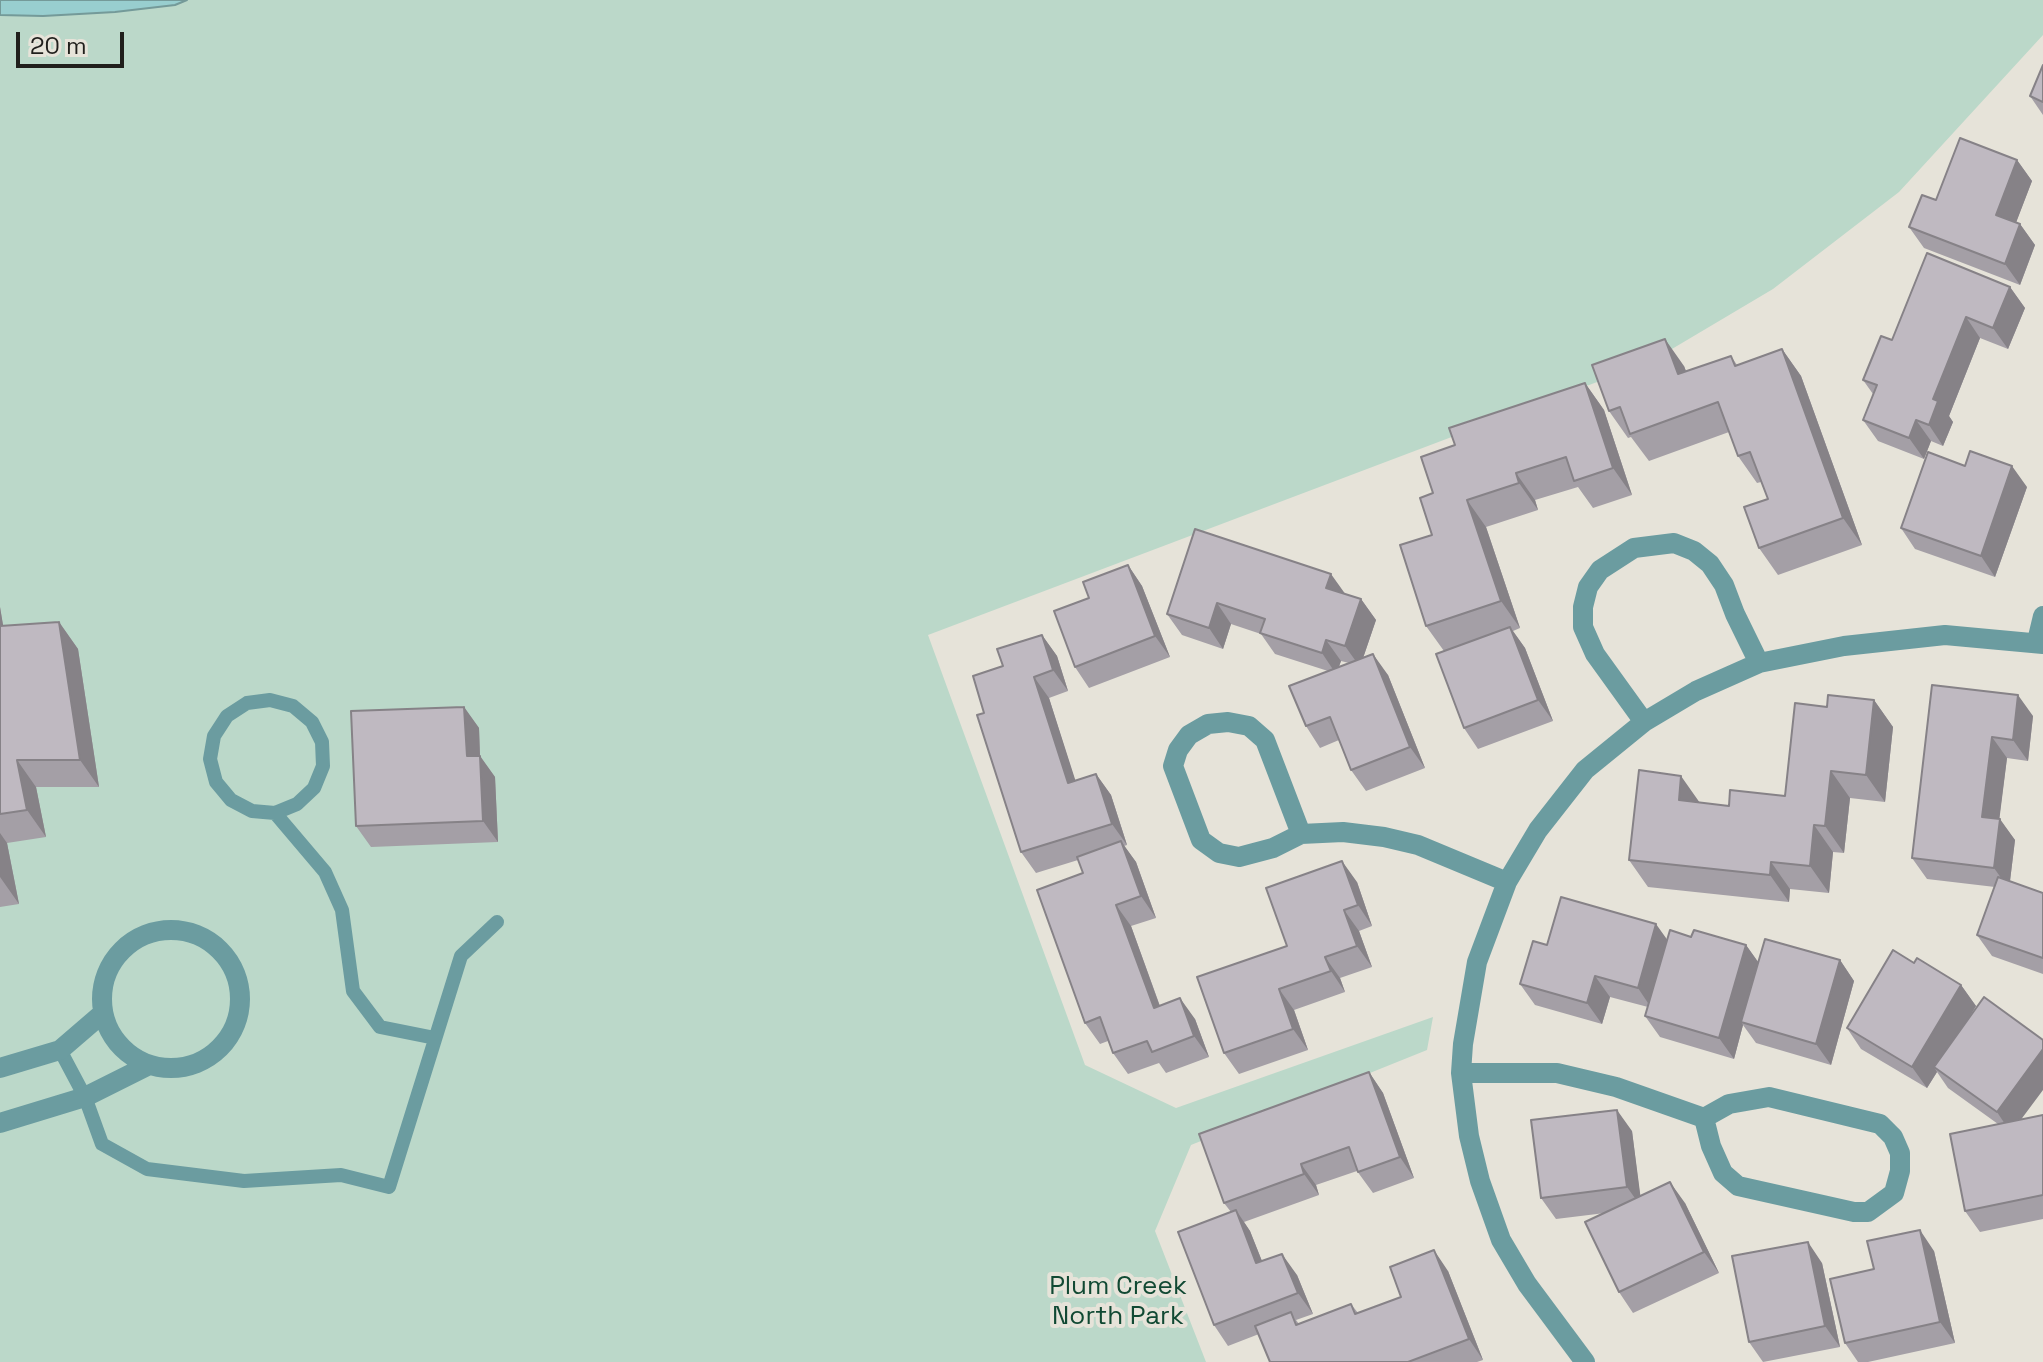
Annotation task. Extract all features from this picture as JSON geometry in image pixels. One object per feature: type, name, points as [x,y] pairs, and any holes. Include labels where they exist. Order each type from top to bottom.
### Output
[{"type":"street","points":[[1644,722],[1595,654],[1583,627],[1583,607],[1588,587],[1600,570],[1634,548],[1674,543],[1694,551],[1710,564],[1724,585],[1759,663]]},
{"type":"street","points":[[1585,1362],[1527,1284],[1501,1240],[1480,1181],[1469,1136],[1461,1073],[1477,962],[1507,882],[1538,830],[1585,770],[1644,722],[1696,691],[1759,663],[1844,646],[1945,635],[2040,643],[2043,616]]},
{"type":"street","points":[[1301,834],[1265,740],[1249,726],[1228,722],[1208,724],[1189,735],[1178,750],[1173,766],[1201,840],[1219,853],[1239,857],[1273,848],[1301,834],[1343,832],[1418,845],[1507,882]]},
{"type":"street","points":[[164,930],[188,933],[220,950],[234,970],[240,993],[234,1028],[220,1048],[201,1062],[177,1068],[149,1065],[128,1053],[112,1035],[103,1013],[106,975],[118,954],[141,937],[164,930]]},
{"type":"street","points":[[0,1068],[60,1050],[103,1013]]},
{"type":"street","points":[[0,1123],[85,1097],[149,1065]]},
{"type":"street","points":[[1461,1073],[1557,1073],[1616,1087],[1704,1118],[1729,1104],[1769,1097],[1880,1124],[1893,1137],[1900,1153],[1900,1171],[1894,1193],[1868,1212],[1854,1212],[1738,1186],[1723,1173],[1711,1146],[1704,1118]]},
{"type":"lane","points":[[275,813],[297,804],[314,788],[323,766],[322,742],[312,722],[293,706],[270,700],[247,703],[227,716],[214,736],[210,759],[216,782],[231,800],[252,811],[275,813],[325,872],[342,910],[353,991],[380,1027],[435,1038]]},
{"type":"lane","points":[[60,1050],[85,1097],[102,1144],[147,1169],[244,1181],[341,1175],[389,1187],[461,956],[497,922]]},
{"type":"green space","name":"Plum Creek North Park","points":[[0,0],[2043,0],[2043,35],[1899,192],[1773,289],[1650,362],[928,635],[1085,1065],[1176,1108],[1433,1017],[1427,1050],[1191,1145],[1155,1231],[1206,1362],[0,1362]]},
{"type":"water","points":[[0,0],[187,0],[175,5],[115,12],[43,16],[0,15]]},
{"type":"building","points":[[2043,65],[2043,102],[2030,96]]},
{"type":"building","points":[[1960,138],[2017,160],[1996,215],[2020,224],[2005,264],[1909,227],[1922,195],[1936,200]]},
{"type":"building","points":[[1927,253],[2010,287],[1993,328],[1966,317],[1933,399],[1938,401],[1929,425],[1916,420],[1909,438],[1863,420],[1877,385],[1863,380],[1881,336],[1892,340]]},
{"type":"building","points":[[1665,339],[1678,374],[1731,356],[1735,366],[1782,349],[1843,518],[1759,548],[1744,507],[1768,499],[1750,452],[1738,456],[1718,402],[1630,434],[1620,407],[1609,411],[1592,365]]},
{"type":"building","points":[[1585,383],[1613,468],[1574,481],[1566,457],[1516,473],[1519,483],[1467,500],[1501,601],[1426,626],[1400,545],[1432,535],[1420,498],[1433,493],[1421,457],[1455,445],[1449,428]]},
{"type":"building","points":[[1970,451],[2012,466],[1981,556],[1901,528],[1928,452],[1965,466]]},
{"type":"building","points":[[1195,529],[1331,574],[1326,588],[1361,599],[1345,646],[1326,640],[1322,653],[1260,633],[1265,619],[1217,603],[1209,628],[1167,614]]},
{"type":"building","points":[[1128,565],[1155,636],[1075,667],[1054,611],[1089,598],[1083,582]]},
{"type":"building","points":[[59,622],[80,760],[17,760],[27,810],[0,814],[0,626]]},
{"type":"building","points":[[1510,627],[1538,700],[1464,728],[1436,654]]},
{"type":"building","points":[[1042,635],[1053,670],[1034,677],[1068,783],[1096,774],[1112,824],[1021,852],[977,715],[984,713],[973,676],[1003,666],[997,649]]},
{"type":"building","points":[[1373,654],[1410,747],[1351,770],[1330,717],[1306,726],[1289,686]]},
{"type":"building","points":[[1932,685],[2018,695],[2013,740],[1992,737],[1982,817],[2000,819],[1994,868],[1912,858]]},
{"type":"building","points":[[1828,695],[1874,700],[1866,775],[1831,771],[1825,826],[1814,825],[1810,866],[1771,862],[1770,875],[1629,860],[1639,770],[1681,776],[1679,800],[1729,806],[1730,790],[1785,796],[1795,703],[1827,707]]},
{"type":"building","points":[[464,707],[467,756],[480,756],[483,821],[356,826],[351,711]]},
{"type":"building","points":[[1121,841],[1141,896],[1116,905],[1154,1008],[1180,998],[1194,1036],[1152,1052],[1147,1041],[1113,1053],[1100,1017],[1085,1023],[1037,890],[1083,873],[1077,857]]},
{"type":"building","points":[[1342,861],[1358,905],[1344,910],[1357,946],[1325,957],[1331,971],[1279,989],[1293,1029],[1224,1053],[1197,977],[1287,946],[1266,888]]},
{"type":"building","points":[[1998,877],[2043,893],[2043,958],[1977,935]]},
{"type":"building","points":[[1561,897],[1656,924],[1638,988],[1595,976],[1587,1003],[1520,984],[1533,941],[1547,945]]},
{"type":"building","points":[[1670,930],[1691,937],[1694,930],[1746,945],[1719,1038],[1645,1016]]},
{"type":"building","points":[[1765,939],[1840,960],[1816,1044],[1741,1022]]},
{"type":"building","points":[[1893,950],[1914,963],[1917,958],[1961,985],[1912,1067],[1847,1028]]},
{"type":"building","points":[[1984,997],[2043,1040],[2043,1049],[1997,1112],[1934,1067]]},
{"type":"building","points":[[1369,1072],[1400,1157],[1358,1172],[1349,1147],[1301,1164],[1304,1174],[1224,1203],[1199,1134]]},
{"type":"building","points":[[1617,1110],[1627,1187],[1541,1198],[1531,1120]]},
{"type":"building","points":[[2043,1115],[2043,1195],[1965,1211],[1950,1134]]},
{"type":"building","points":[[1670,1182],[1704,1252],[1619,1292],[1585,1222]]},
{"type":"building","points":[[1236,1210],[1256,1263],[1282,1254],[1298,1293],[1214,1325],[1178,1232]]},
{"type":"building","points":[[1920,1230],[1940,1322],[1845,1343],[1830,1279],[1874,1269],[1867,1241]]},
{"type":"building","points":[[1808,1242],[1825,1326],[1749,1342],[1732,1256]]},
{"type":"building","points":[[1434,1250],[1469,1339],[1408,1362],[1270,1362],[1255,1326],[1291,1312],[1296,1325],[1351,1304],[1355,1314],[1401,1297],[1390,1267]]}]
